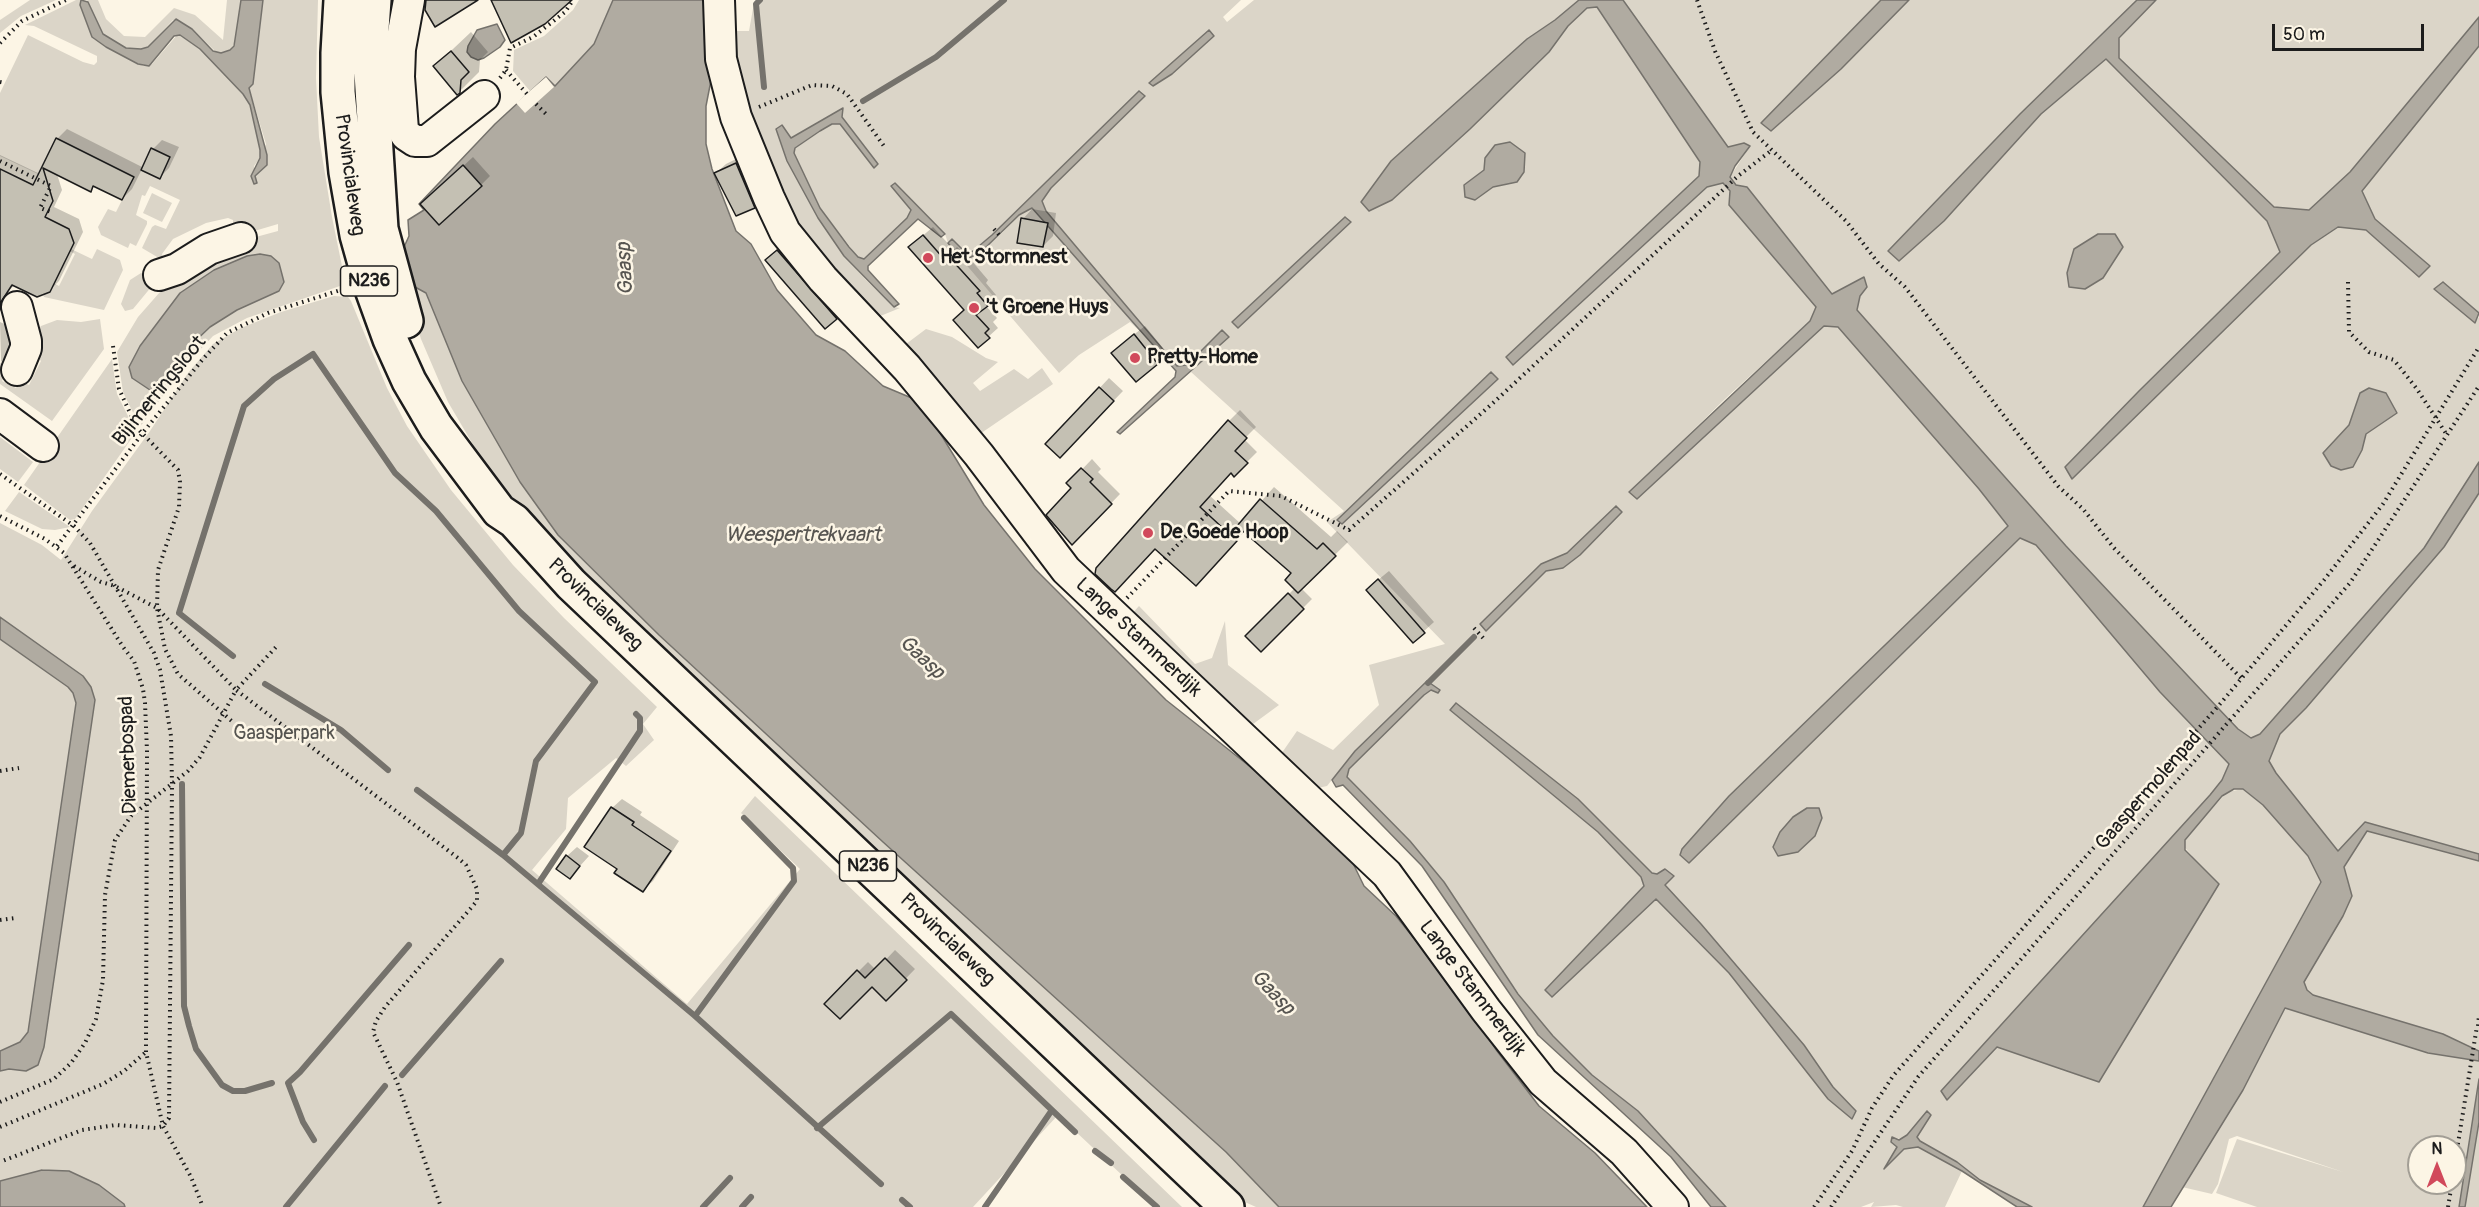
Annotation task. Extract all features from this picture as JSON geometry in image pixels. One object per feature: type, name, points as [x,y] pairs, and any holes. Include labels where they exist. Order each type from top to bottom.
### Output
[{"type":"main road","name":"Provincialeweg","points":[[341,0],[338,53],[342,145],[355,226],[373,292],[394,349],[427,413],[499,511],[514,521],[579,592],[1227,1207]]},
{"type":"main road","name":"Provincialeweg","points":[[374,0],[370,57],[375,149],[381,230],[392,277],[411,336],[435,392],[464,443],[508,506],[514,521]]},
{"type":"street","points":[[409,0],[400,49],[399,77],[403,130],[406,135],[415,141],[427,141],[484,96]]},
{"type":"street","name":"Lange Stammerdijk","points":[[719,0],[721,59],[736,117],[785,232],[823,279],[875,332],[957,429],[1066,570],[1388,874],[1486,1010],[1543,1082],[1624,1152],[1673,1207]]},
{"type":"street","points":[[159,275],[177,269],[209,249],[241,238]]},
{"type":"street","points":[[16,307],[26,348],[16,370]]},
{"type":"street","points":[[0,414],[43,446]]},
{"type":"path","points":[[0,43],[22,21],[66,0]]},
{"type":"path","points":[[484,96],[506,70],[510,48],[533,37],[565,12],[573,0]]},
{"type":"path","points":[[1697,0],[1715,51],[1753,132],[1846,221],[1879,264],[1905,287],[2058,486],[2084,509],[2114,548],[2241,678]]},
{"type":"path","points":[[506,70],[527,93]]},
{"type":"path","points":[[776,101],[812,85],[832,86],[847,94],[886,149]]},
{"type":"path","points":[[536,104],[548,116]]},
{"type":"path","points":[[1112,613],[1229,491],[1281,496],[1349,530],[1493,404],[1738,176],[1772,150]]},
{"type":"path","points":[[0,161],[51,186],[40,207],[51,212]]},
{"type":"path","points":[[994,229],[1000,236]]},
{"type":"path","points":[[2348,282],[2349,332],[2369,352],[2394,360],[2417,389],[2447,435]]},
{"type":"path","name":"Bijlmerringsloot","points":[[57,546],[142,434],[227,333],[268,313],[354,286]]},
{"type":"path","points":[[113,346],[119,389],[137,428],[178,470],[179,507],[158,570],[157,608],[165,649],[178,674],[234,723]]},
{"type":"path","points":[[1814,1207],[1852,1151],[1872,1108],[1893,1076],[2220,704],[2324,580],[2383,504],[2479,347]]},
{"type":"path","name":"Gaaspermolenpad","points":[[1831,1207],[1918,1077],[2350,583],[2479,386]]},
{"type":"path","points":[[0,474],[74,526],[90,543],[154,653],[160,670],[171,736],[172,784],[170,1118],[163,1126],[156,1128],[98,1126],[0,1162]]},
{"type":"path","name":"Diemerbospad","points":[[0,516],[57,546],[134,661],[146,703],[146,1052],[163,1126],[203,1207]]},
{"type":"path","points":[[71,564],[101,582],[115,586],[157,608],[236,690],[466,865],[477,889],[477,901],[385,1006],[376,1021],[373,1032],[397,1082],[441,1207]]},
{"type":"path","points":[[1474,628],[1485,640]]},
{"type":"path","points":[[0,1102],[54,1079],[79,1052],[93,1028],[103,980],[105,895],[112,850],[123,825],[188,771],[200,757],[236,690],[277,646]]},
{"type":"path","points":[[0,771],[19,768]]},
{"type":"path","points":[[0,920],[15,918]]},
{"type":"path","points":[[2459,1135],[2479,1015]]},
{"type":"path","points":[[0,1126],[103,1084],[124,1071],[146,1052]]},
{"type":"green space","points":[[30,0],[56,0],[21,16],[0,33],[0,20]]},
{"type":"green space","points":[[76,0],[81,0],[80,5],[94,39],[144,66],[152,64],[178,34],[200,49],[243,94],[250,105],[260,150],[260,158],[254,166],[254,176],[266,144],[249,88],[253,84],[263,0],[318,0],[316,78],[319,137],[345,281],[340,286],[247,318],[213,336],[185,366],[140,427],[123,392],[117,352],[138,317],[167,284],[230,244],[278,231],[278,224],[224,240],[174,267],[142,248],[152,227],[155,225],[166,229],[180,200],[150,186],[145,196],[142,195],[136,215],[147,221],[147,224],[136,246],[130,243],[128,248],[101,235],[98,227],[108,209],[116,212],[131,182],[56,138],[38,174],[0,156],[0,93],[28,35],[83,62],[94,65],[97,62],[97,56],[34,26],[25,25]],"holes":[[[228,218],[233,220],[233,226],[166,260],[163,259],[162,254],[173,239],[206,223]],[[247,256],[275,259],[283,277],[279,291],[237,310],[210,327],[189,347],[158,387],[153,390],[132,378],[129,369],[140,346],[178,297],[210,272]]]},
{"type":"green space","points":[[87,0],[98,0],[106,19],[124,36],[145,37],[174,8],[195,15],[223,40],[227,0],[241,0],[236,41],[230,50],[216,52],[192,29],[180,21],[173,20],[148,47],[126,48],[103,34]]},
{"type":"green space","points":[[579,0],[613,0],[594,44],[554,87],[546,77],[530,91],[513,71],[514,50],[544,36],[573,10]]},
{"type":"green space","points":[[758,0],[1241,0],[1223,17],[1227,22],[1254,0],[1579,0],[1527,39],[1391,161],[1369,211],[1392,200],[1470,129],[1549,52],[1568,26],[1587,8],[1597,7],[1700,162],[1699,176],[1506,358],[1513,365],[1707,187],[1723,183],[1816,307],[1810,321],[1725,399],[1630,492],[1824,326],[1838,327],[1979,489],[2008,527],[1729,796],[1682,849],[1680,856],[1689,863],[2020,538],[2036,544],[2160,692],[2229,763],[2222,780],[2210,795],[1942,1091],[1947,1099],[1997,1047],[2012,1052],[2192,856],[2181,843],[2227,792],[2243,789],[2263,805],[2308,856],[2321,881],[2143,1207],[2032,1207],[1980,1180],[1957,1162],[1920,1141],[1917,1137],[1931,1115],[1927,1111],[1907,1135],[1901,1139],[1892,1137],[1893,1143],[1898,1147],[1887,1166],[1904,1149],[1917,1147],[1962,1171],[1945,1207],[1896,1205],[1871,1207],[1874,1202],[1861,1207],[1726,1207],[1638,1111],[1592,1075],[1553,1036],[1519,994],[1410,841],[1347,777],[1349,769],[1424,695],[1431,690],[1440,690],[1427,681],[1355,751],[1327,786],[1309,790],[1279,757],[1297,731],[1333,750],[1379,705],[1369,665],[1445,644],[1327,522],[1344,511],[1191,372],[1228,337],[1222,330],[1187,365],[1177,366],[1130,322],[1079,355],[1059,373],[963,261],[981,252],[1002,233],[1020,214],[1017,210],[992,235],[967,254],[952,239],[948,243],[945,234],[938,226],[894,183],[892,186],[911,211],[907,218],[864,259],[858,257],[820,208],[794,153],[795,148],[832,124],[840,124],[874,167],[878,164],[842,116],[843,109],[790,138],[781,125],[776,129],[787,161],[818,218],[844,256],[894,307],[900,308],[873,319],[795,237],[757,142],[729,31],[749,31],[754,3]],"holes":[[[1351,221],[1238,328],[1232,322]],[[1491,372],[1498,379],[1342,524],[1337,520]],[[1615,507],[1622,512],[1563,568],[1546,570],[1486,631],[1541,564],[1567,553]],[[1451,709],[1484,724],[1578,799],[1652,873],[1674,877],[1664,885],[1701,924],[1804,1045],[1833,1088],[1856,1111],[1828,1099],[1729,972],[1656,899],[1551,997],[1545,989],[1644,886],[1641,877],[1598,832]]]},
{"type":"green space","points":[[1623,0],[1881,0],[1762,123],[1771,131],[1841,69],[1909,0],[2137,0],[2020,114],[1889,251],[1899,261],[2041,114],[2106,59],[2267,221],[2280,252],[2139,391],[2066,467],[2204,346],[2311,245],[2338,227],[2366,230],[2419,277],[2429,265],[2375,219],[2362,191],[2479,46],[2479,313],[2443,283],[2475,322],[2479,317],[2479,462],[2424,548],[2260,734],[2251,738],[2238,729],[2066,546],[1856,309],[1860,296],[1867,287],[1864,277],[1833,294],[1747,187],[1736,186],[1730,177],[1750,146],[1744,143],[1728,147]]},
{"type":"green space","points":[[2156,0],[2479,0],[2479,17],[2350,172],[2309,211],[2274,207],[2119,58],[2119,39]]},
{"type":"green space","points":[[152,193],[172,203],[162,222],[143,213]]},
{"type":"green space","points":[[69,248],[92,259],[97,249],[120,260],[123,270],[104,310],[44,297],[43,294],[50,281],[59,286],[75,254],[68,250]]},
{"type":"green space","points":[[141,273],[149,278],[152,286],[133,309],[125,311],[121,304],[130,280]]},
{"type":"green space","points":[[415,287],[426,293],[462,381],[520,482],[558,535],[659,635],[1226,1152],[1279,1207],[1256,1207],[1236,1198],[616,609],[518,505],[478,453],[448,402],[421,339],[405,289]]},
{"type":"green space","name":"Gaasperpark","points":[[334,296],[348,297],[351,301],[387,388],[407,426],[451,490],[513,565],[564,618],[657,707],[643,724],[654,740],[626,766],[616,758],[568,798],[566,829],[532,870],[687,1004],[800,869],[741,813],[755,796],[1182,1207],[1156,1207],[1058,1115],[973,1207],[0,1207],[0,523],[42,545],[61,560],[92,511],[150,431],[188,373],[213,344],[241,328],[281,312]]},
{"type":"green space","points":[[100,319],[104,349],[52,421],[0,384],[0,363],[8,367],[2,381],[16,388],[20,381],[29,385],[41,361],[37,356],[36,332],[41,326],[57,320],[81,322]]},
{"type":"green space","points":[[926,329],[952,337],[986,358],[998,362],[973,383],[980,391],[1014,369],[1028,379],[1042,368],[1053,384],[974,438],[902,347]]},
{"type":"green space","points":[[112,359],[117,394],[136,432],[75,519],[70,520],[24,485]]},
{"type":"green space","points":[[0,437],[33,462],[18,482],[0,469]]},
{"type":"green space","points":[[19,492],[70,527],[55,530],[42,529],[5,511]]},
{"type":"green space","points":[[2479,493],[2479,854],[2365,822],[2338,852],[2276,773],[2269,761],[2271,752],[2280,734],[2306,708],[2444,547]]},
{"type":"green space","points":[[1139,606],[1195,664],[1212,658],[1225,621],[1228,665],[1279,705],[1249,727],[1129,617]]},
{"type":"green space","points":[[2367,831],[2479,861],[2479,1051],[2442,1034],[2313,995],[2307,990],[2304,982],[2343,916],[2352,896],[2344,867]]},
{"type":"green space","points":[[2285,1008],[2428,1053],[2479,1061],[2479,1079],[2467,1156],[2467,1135],[2407,1135],[2407,1195],[2461,1195],[2459,1207],[2257,1207],[2216,1193],[2237,1139],[2343,1172],[2237,1136],[2229,1139],[2218,1184],[2212,1194],[2182,1187],[2243,1090]]},
{"type":"green space","points":[[2479,1122],[2479,1207],[2465,1207]]},
{"type":"water","points":[[81,0],[88,2],[103,34],[126,48],[148,47],[176,19],[192,29],[213,51],[221,53],[234,46],[241,0],[263,0],[253,84],[249,88],[267,155],[267,165],[255,176],[257,183],[254,184],[251,176],[260,158],[260,150],[250,105],[243,94],[200,49],[180,35],[174,36],[149,66],[138,64],[92,37],[80,5]]},
{"type":"water","name":"Weespertrekvaart","points":[[613,0],[709,0],[714,65],[706,106],[706,144],[712,169],[736,231],[751,244],[777,290],[816,335],[845,351],[883,386],[914,399],[937,428],[984,505],[1035,569],[1166,700],[1277,788],[1347,851],[1364,886],[1396,916],[1462,998],[1497,1051],[1539,1106],[1595,1153],[1647,1207],[1279,1207],[1226,1152],[883,842],[659,635],[558,535],[520,482],[462,381],[426,293],[415,287],[404,247],[409,236],[408,220],[424,210],[419,204],[495,124],[546,77],[555,86],[594,44]]},
{"type":"water","points":[[1579,0],[1623,0],[1728,147],[1744,143],[1750,146],[1730,177],[1736,185],[1747,187],[1832,294],[1864,277],[1867,287],[1860,296],[1857,310],[2066,546],[2238,729],[2251,738],[2260,734],[2424,548],[2479,462],[2479,493],[2444,547],[2306,708],[2280,734],[2269,761],[2338,851],[2365,822],[2479,854],[2479,861],[2367,831],[2344,867],[2352,896],[2343,916],[2304,982],[2307,990],[2313,995],[2443,1034],[2479,1051],[2479,1061],[2428,1053],[2285,1008],[2243,1090],[2171,1207],[2143,1207],[2321,882],[2308,856],[2263,805],[2243,789],[2234,789],[2222,796],[2185,840],[2185,850],[2219,884],[2099,1082],[1997,1047],[1947,1100],[1941,1091],[2210,795],[2222,780],[2229,764],[2160,692],[2036,545],[2020,538],[1689,863],[1680,855],[1682,849],[1729,796],[2008,526],[1979,489],[1838,327],[1824,326],[1637,499],[1629,492],[1810,321],[1816,307],[1729,205],[1730,191],[1723,183],[1707,187],[1513,365],[1506,357],[1699,176],[1700,162],[1597,7],[1587,8],[1568,26],[1549,52],[1470,129],[1392,200],[1369,211],[1361,202],[1391,161],[1527,39]]},
{"type":"water","points":[[1881,0],[1909,0],[1841,69],[1771,131],[1761,123]]},
{"type":"water","points":[[2137,0],[2156,0],[2119,38],[2119,58],[2274,207],[2309,210],[2350,172],[2479,17],[2479,46],[2362,191],[2375,219],[2430,266],[2419,277],[2366,230],[2338,227],[2311,245],[2072,479],[2065,467],[2280,252],[2267,221],[2106,59],[2041,114],[1944,221],[1899,261],[1888,251],[2020,114]]},
{"type":"water","points":[[497,24],[505,40],[500,47],[484,58],[478,60],[471,57],[467,52],[468,46],[477,30]]},
{"type":"water","points":[[1209,30],[1214,36],[1172,74],[1153,86],[1149,83]]},
{"type":"water","points":[[1139,91],[1145,96],[1051,188],[1042,201],[1046,211],[1177,366],[1187,365],[1222,330],[1229,337],[1120,434],[1117,432],[1175,377],[1176,371],[1032,208],[1019,215],[981,252],[963,261],[948,243],[952,239],[967,254],[973,251]]},
{"type":"water","points":[[843,108],[842,117],[878,164],[874,168],[840,124],[832,124],[820,131],[795,148],[794,153],[820,208],[849,247],[858,257],[864,259],[907,218],[911,210],[891,186],[895,183],[945,234],[941,237],[918,219],[868,266],[868,270],[899,304],[894,307],[844,256],[818,218],[787,161],[776,129],[782,125],[791,138]]},
{"type":"water","points":[[1510,142],[1525,153],[1524,172],[1517,182],[1493,187],[1475,200],[1465,197],[1464,185],[1484,170],[1485,158],[1495,145]]},
{"type":"water","points":[[1345,217],[1351,222],[1238,328],[1232,322]]},
{"type":"water","points":[[2098,234],[2115,234],[2123,247],[2103,278],[2085,289],[2069,287],[2067,273],[2074,249]]},
{"type":"water","points":[[260,254],[271,256],[279,263],[284,282],[279,291],[237,310],[210,327],[189,347],[158,387],[150,390],[132,378],[129,367],[140,346],[180,293],[214,270],[247,256]]},
{"type":"water","points":[[2443,282],[2479,313],[2475,323],[2434,289]]},
{"type":"water","points":[[1491,372],[1498,379],[1342,524],[1337,520]]},
{"type":"water","points":[[2369,388],[2386,393],[2397,413],[2366,434],[2362,450],[2353,467],[2341,470],[2331,466],[2323,453],[2349,425],[2360,393]]},
{"type":"water","points":[[1616,506],[1622,512],[1580,555],[1563,568],[1546,571],[1486,631],[1480,624],[1541,564],[1567,553]]},
{"type":"water","points":[[0,617],[83,676],[91,687],[95,700],[44,1047],[38,1065],[26,1071],[9,1069],[0,1071],[0,1051],[20,1042],[28,1032],[76,703],[68,687],[0,639]]},
{"type":"water","points":[[1427,681],[1440,690],[1438,693],[1431,690],[1424,695],[1349,769],[1347,777],[1410,841],[1444,882],[1518,994],[1553,1036],[1592,1075],[1638,1111],[1726,1207],[1711,1207],[1671,1157],[1538,1035],[1422,866],[1343,785],[1336,787],[1332,780],[1355,751]]},
{"type":"water","points":[[1456,703],[1578,799],[1652,873],[1657,874],[1665,869],[1674,876],[1665,885],[1804,1045],[1833,1087],[1856,1111],[1852,1119],[1828,1099],[1729,973],[1656,899],[1552,997],[1545,990],[1644,886],[1641,877],[1598,832],[1450,710]]},
{"type":"water","points":[[1807,808],[1819,808],[1822,818],[1815,836],[1798,852],[1778,856],[1773,847],[1780,832],[1793,817]]},
{"type":"water","points":[[2479,1079],[2479,1122],[2467,1195],[2467,1156]]},
{"type":"water","points":[[1927,1111],[1931,1115],[1917,1137],[1920,1141],[1957,1162],[1980,1180],[2032,1207],[2017,1207],[1962,1171],[1918,1147],[1904,1149],[1884,1169],[1897,1147],[1891,1142],[1892,1137],[1899,1140],[1907,1135]]},
{"type":"water","points":[[42,1170],[69,1171],[99,1185],[125,1207],[0,1207],[0,1181]]},
{"type":"water","points":[[2461,1195],[2467,1195],[2465,1207],[2459,1207]]},
{"type":"pier","points":[[546,77],[554,87],[525,113],[516,103]]},
{"type":"building","points":[[426,0],[478,0],[435,27],[425,10]]},
{"type":"building","points":[[491,0],[572,0],[545,24],[511,43]]},
{"type":"building","points":[[451,51],[469,72],[461,80],[460,93],[457,95],[433,66]]},
{"type":"building","points":[[56,138],[134,177],[122,200],[93,186],[91,192],[43,168],[53,201],[45,217],[69,229],[74,243],[50,292],[37,297],[12,285],[1,302],[0,310],[0,169],[33,185]]},
{"type":"building","points":[[151,148],[170,157],[160,179],[141,170]]},
{"type":"building","points":[[736,163],[755,208],[736,216],[714,173]]},
{"type":"building","points":[[463,165],[482,186],[439,225],[420,204]]},
{"type":"building","points":[[1021,218],[1048,223],[1043,247],[1017,243]]},
{"type":"building","points":[[923,235],[944,259],[947,255],[961,270],[980,291],[977,293],[988,306],[976,315],[989,329],[985,333],[990,338],[978,348],[953,320],[964,310],[908,247]]},
{"type":"building","points":[[777,250],[837,319],[825,329],[765,260]]},
{"type":"building","name":"Pretty-Home","points":[[1134,334],[1158,364],[1136,382],[1111,353]]},
{"type":"building","points":[[1099,387],[1114,401],[1060,458],[1045,444]]},
{"type":"building","points":[[1228,420],[1247,438],[1235,451],[1248,463],[1234,477],[1231,473],[1200,507],[1237,541],[1196,586],[1155,549],[1115,592],[1095,574],[1096,568]]},
{"type":"building","points":[[1081,468],[1093,479],[1090,482],[1112,504],[1072,545],[1046,515],[1071,488],[1066,483]]},
{"type":"building","points":[[1260,499],[1317,549],[1323,543],[1336,556],[1298,593],[1285,580],[1291,573],[1237,526]]},
{"type":"building","points":[[1378,579],[1425,633],[1413,643],[1366,590]]},
{"type":"building","points":[[1288,593],[1304,609],[1261,652],[1245,636]]},
{"type":"building","points":[[611,807],[634,822],[632,825],[671,851],[643,892],[614,873],[617,869],[584,847]]},
{"type":"building","points":[[566,855],[580,866],[570,879],[556,869]]},
{"type":"building","points":[[885,958],[907,980],[886,1001],[872,987],[840,1019],[824,1004],[857,970],[865,978]]},
{"type":"waterway","points":[[760,0],[756,4],[764,87]]},
{"type":"waterway","points":[[863,101],[936,57],[1004,0]]},
{"type":"waterway","points":[[233,656],[179,613],[244,406],[274,379],[313,354],[395,473],[436,511],[519,611],[595,682],[536,761],[521,833],[503,855]]},
{"type":"waterway","points":[[1428,683],[1474,637]]},
{"type":"waterway","points":[[265,684],[341,730],[388,770]]},
{"type":"waterway","points":[[538,884],[640,731],[640,718],[636,714]]},
{"type":"waterway","points":[[182,784],[184,1006],[189,1026],[196,1049],[222,1085],[233,1091],[245,1091],[272,1083]]},
{"type":"waterway","points":[[417,790],[503,855],[695,1016],[881,1184]]},
{"type":"waterway","points":[[695,1016],[794,881],[793,868],[744,818]]},
{"type":"waterway","points":[[314,1140],[303,1122],[288,1083],[409,945]]},
{"type":"waterway","points":[[402,1075],[501,961]]},
{"type":"waterway","points":[[817,1128],[951,1014],[1075,1132]]},
{"type":"waterway","points":[[286,1207],[385,1086]]},
{"type":"waterway","points":[[985,1207],[1052,1110]]},
{"type":"waterway","points":[[1095,1151],[1111,1163]]},
{"type":"waterway","points":[[1123,1177],[1157,1207]]},
{"type":"waterway","points":[[703,1207],[730,1178]]},
{"type":"waterway","points":[[742,1207],[751,1197]]},
{"type":"waterway","points":[[902,1200],[910,1207]]},
{"type":"place","name":"Het Stormnest","points":[[928,258]]},
{"type":"place","name":"'t Groene Huys","points":[[974,308]]},
{"type":"place","name":"Pretty-Home","points":[[1135,358]]},
{"type":"place","name":"De Goede Hoop","points":[[1148,533]]},
{"type":"water label","name":"Gaasp","points":[[626,269]]},
{"type":"water label","name":"Gaasp","points":[[921,658]]},
{"type":"water label","name":"Gaasp","points":[[1272,993]]}]
